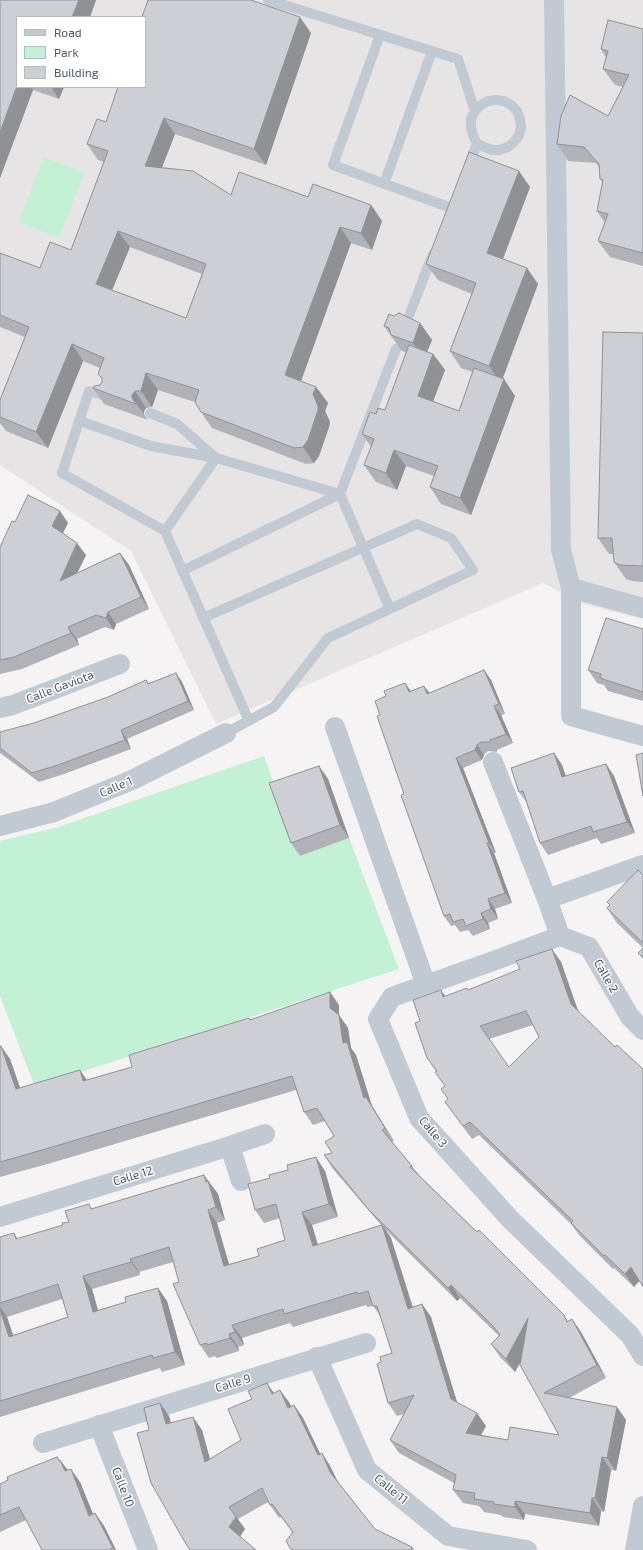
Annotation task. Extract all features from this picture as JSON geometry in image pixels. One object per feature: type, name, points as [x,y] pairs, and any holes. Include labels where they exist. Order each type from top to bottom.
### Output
[{"type":"street","points":[[554,0],[561,550],[571,588],[571,716],[643,736]]},
{"type":"street","points":[[571,588],[643,608]]},
{"type":"street","name":"Calle Gaviota","points":[[0,708],[13,705],[120,664]]},
{"type":"street","points":[[335,727],[426,984]]},
{"type":"street","name":"Calle 1","points":[[0,826],[54,812],[132,780],[226,733]]},
{"type":"street","points":[[493,762],[560,936]]},
{"type":"street","points":[[547,899],[643,865]]},
{"type":"street","name":"Calle 3","points":[[560,936],[392,997],[378,1019],[420,1118],[510,1219],[630,1335],[643,1356]]},
{"type":"street","name":"Calle 2","points":[[560,936],[589,947],[630,1017],[643,1030]]},
{"type":"street","name":"Calle 12","points":[[0,1217],[265,1134]]},
{"type":"street","points":[[230,1146],[241,1181]]},
{"type":"street","name":"Calle 9","points":[[43,1443],[366,1343]]},
{"type":"street","name":"Calle 11","points":[[318,1357],[367,1470],[448,1536],[527,1550]]},
{"type":"street","name":"Calle 10","points":[[99,1425],[148,1550]]},
{"type":"street","points":[[635,1550],[643,1506]]},
{"type":"lane","points":[[268,0],[458,59],[475,111]]},
{"type":"lane","points":[[380,35],[333,166],[451,208]]},
{"type":"lane","points":[[384,184],[432,51]]},
{"type":"lane","points":[[488,101],[504,101],[517,111],[521,127],[519,135],[508,147],[500,150],[492,150],[477,144],[471,127],[471,119],[475,111],[480,105],[488,101]]},
{"type":"lane","points":[[466,172],[477,144]]},
{"type":"lane","points":[[405,326],[437,245]]},
{"type":"lane","points":[[182,571],[340,494],[396,348]]},
{"type":"lane","points":[[107,396],[89,391],[62,473],[165,531],[249,721]]},
{"type":"lane","points":[[150,413],[178,424],[216,458]]},
{"type":"lane","points":[[80,421],[151,446],[216,458],[340,494],[390,609]]},
{"type":"lane","points":[[165,531],[216,458]]},
{"type":"lane","points":[[203,618],[417,524],[451,538],[473,570],[328,638],[274,707],[226,733]]},
{"type":"shaded area","points":[[0,0],[643,0],[643,619],[582,604],[543,583],[216,724],[131,551],[0,465]]},
{"type":"green space","points":[[44,157],[84,173],[59,238],[19,222]]},
{"type":"green space","points":[[264,756],[300,856],[349,838],[399,969],[35,1087],[0,996],[0,841],[58,827]]},
{"type":"building","points":[[0,0],[79,0],[72,16],[16,16],[16,88],[0,132]]},
{"type":"building","points":[[148,0],[251,0],[300,17],[254,149],[164,118],[145,166],[193,171],[231,195],[239,172],[308,197],[313,184],[371,205],[361,233],[340,227],[285,375],[316,387],[313,394],[318,410],[308,440],[303,447],[294,448],[201,412],[195,402],[199,390],[146,373],[141,391],[135,391],[132,395],[132,398],[136,404],[93,388],[94,386],[100,385],[102,382],[102,378],[98,374],[104,358],[72,344],[36,432],[0,417],[0,400],[29,327],[0,315],[0,253],[40,268],[50,242],[71,250],[108,151],[87,144],[97,119],[106,122],[118,88],[146,88],[146,16],[142,16]],"holes":[[[118,231],[206,264],[186,318],[96,284]]]},
{"type":"building","points":[[608,20],[643,29],[643,253],[598,241],[608,214],[597,211],[603,180],[600,179],[599,164],[584,147],[557,144],[561,116],[570,95],[608,116],[629,75],[603,69],[608,51],[601,49]]},
{"type":"building","points":[[469,152],[519,171],[487,253],[527,268],[489,366],[450,351],[476,283],[426,264]]},
{"type":"building","points":[[399,313],[420,323],[413,343],[391,335],[389,328],[384,326],[389,314],[394,316]]},
{"type":"building","points":[[603,332],[643,333],[643,566],[620,565],[614,562],[612,538],[598,538]]},
{"type":"building","points":[[409,345],[433,354],[418,396],[459,411],[474,368],[504,379],[460,498],[430,487],[438,466],[394,450],[386,473],[364,465],[374,439],[362,434],[370,412],[376,414],[378,408],[385,410]]},
{"type":"building","points":[[28,495],[60,511],[52,526],[77,543],[60,581],[120,553],[141,597],[108,612],[106,618],[96,615],[68,627],[71,633],[14,657],[0,660],[0,547],[12,521],[15,522]]},
{"type":"building","points":[[606,618],[643,629],[643,692],[600,678],[601,674],[588,670]]},
{"type":"building","points":[[484,670],[499,704],[494,706],[506,734],[490,740],[490,742],[481,742],[477,745],[475,750],[456,758],[489,843],[487,843],[505,893],[488,899],[491,909],[481,913],[483,919],[466,926],[463,919],[453,922],[450,914],[444,916],[401,795],[404,794],[377,716],[380,715],[375,701],[386,696],[384,691],[405,683],[409,692],[424,686],[427,694]]},
{"type":"building","points":[[176,673],[188,701],[121,730],[125,740],[32,773],[0,748],[0,732],[34,723],[108,697],[146,680],[148,684]]},
{"type":"building","points":[[554,753],[562,777],[606,764],[627,822],[593,832],[591,826],[540,843],[523,791],[519,792],[511,768]]},
{"type":"building","points":[[643,753],[643,796],[636,755]]},
{"type":"building","points":[[319,766],[340,825],[291,843],[269,783]]},
{"type":"building","points":[[638,870],[643,875],[643,943],[607,908],[610,905],[607,902]]},
{"type":"building","points":[[643,948],[643,957],[638,953]]},
{"type":"building","points":[[552,949],[571,1004],[615,1047],[617,1045],[643,1069],[643,1287],[631,1267],[625,1274],[605,1255],[604,1256],[571,1223],[573,1221],[470,1122],[463,1126],[445,1102],[448,1099],[441,1089],[445,1086],[435,1072],[437,1071],[427,1058],[415,1023],[420,1021],[413,1000],[441,990],[443,997],[467,988],[468,990],[520,969],[516,961]],"holes":[[[526,1011],[539,1037],[509,1067],[480,1026]]]},
{"type":"building","points":[[330,992],[330,1008],[339,1015],[343,1043],[347,1042],[364,1098],[366,1097],[385,1128],[382,1130],[412,1166],[410,1167],[477,1232],[479,1230],[564,1315],[567,1322],[572,1319],[597,1365],[544,1393],[617,1407],[607,1458],[602,1457],[595,1498],[592,1498],[590,1513],[515,1501],[515,1507],[474,1499],[475,1493],[453,1490],[456,1475],[390,1440],[414,1395],[388,1403],[377,1364],[381,1362],[380,1357],[392,1353],[377,1306],[373,1306],[368,1291],[358,1294],[357,1292],[284,1314],[283,1309],[232,1325],[235,1332],[229,1334],[230,1338],[207,1345],[207,1343],[200,1345],[173,1284],[179,1282],[169,1247],[130,1259],[131,1262],[83,1276],[93,1312],[126,1302],[125,1297],[158,1288],[175,1352],[153,1358],[152,1355],[0,1401],[0,1310],[9,1337],[68,1317],[58,1284],[0,1303],[0,1237],[14,1233],[16,1239],[63,1225],[62,1223],[69,1222],[65,1211],[89,1204],[91,1209],[204,1175],[206,1182],[208,1181],[216,1207],[208,1210],[224,1266],[259,1256],[257,1249],[285,1240],[276,1204],[255,1210],[248,1184],[270,1178],[269,1175],[288,1170],[287,1165],[316,1157],[329,1204],[302,1212],[313,1246],[382,1225],[408,1309],[422,1304],[451,1399],[477,1413],[466,1433],[508,1440],[510,1427],[559,1435],[520,1365],[528,1318],[506,1359],[491,1344],[500,1335],[493,1326],[451,1285],[448,1288],[369,1210],[324,1155],[332,1153],[325,1142],[334,1136],[317,1108],[304,1112],[292,1076],[0,1162],[0,1046],[16,1089],[80,1070],[83,1081],[132,1067],[129,1055],[249,1018],[250,1020]]},
{"type":"building","points":[[267,1383],[272,1394],[280,1390],[288,1408],[294,1405],[318,1455],[322,1453],[330,1472],[375,1529],[412,1547],[411,1550],[293,1550],[286,1541],[293,1532],[272,1504],[270,1505],[262,1488],[229,1507],[236,1517],[229,1527],[256,1550],[190,1550],[151,1483],[137,1433],[149,1430],[144,1408],[160,1403],[166,1424],[193,1417],[205,1462],[241,1440],[228,1409],[252,1399],[248,1391]]},
{"type":"building","points":[[57,1457],[65,1471],[71,1469],[89,1516],[95,1513],[113,1548],[110,1550],[42,1550],[19,1507],[0,1515],[0,1484],[8,1480],[7,1477]]}]
